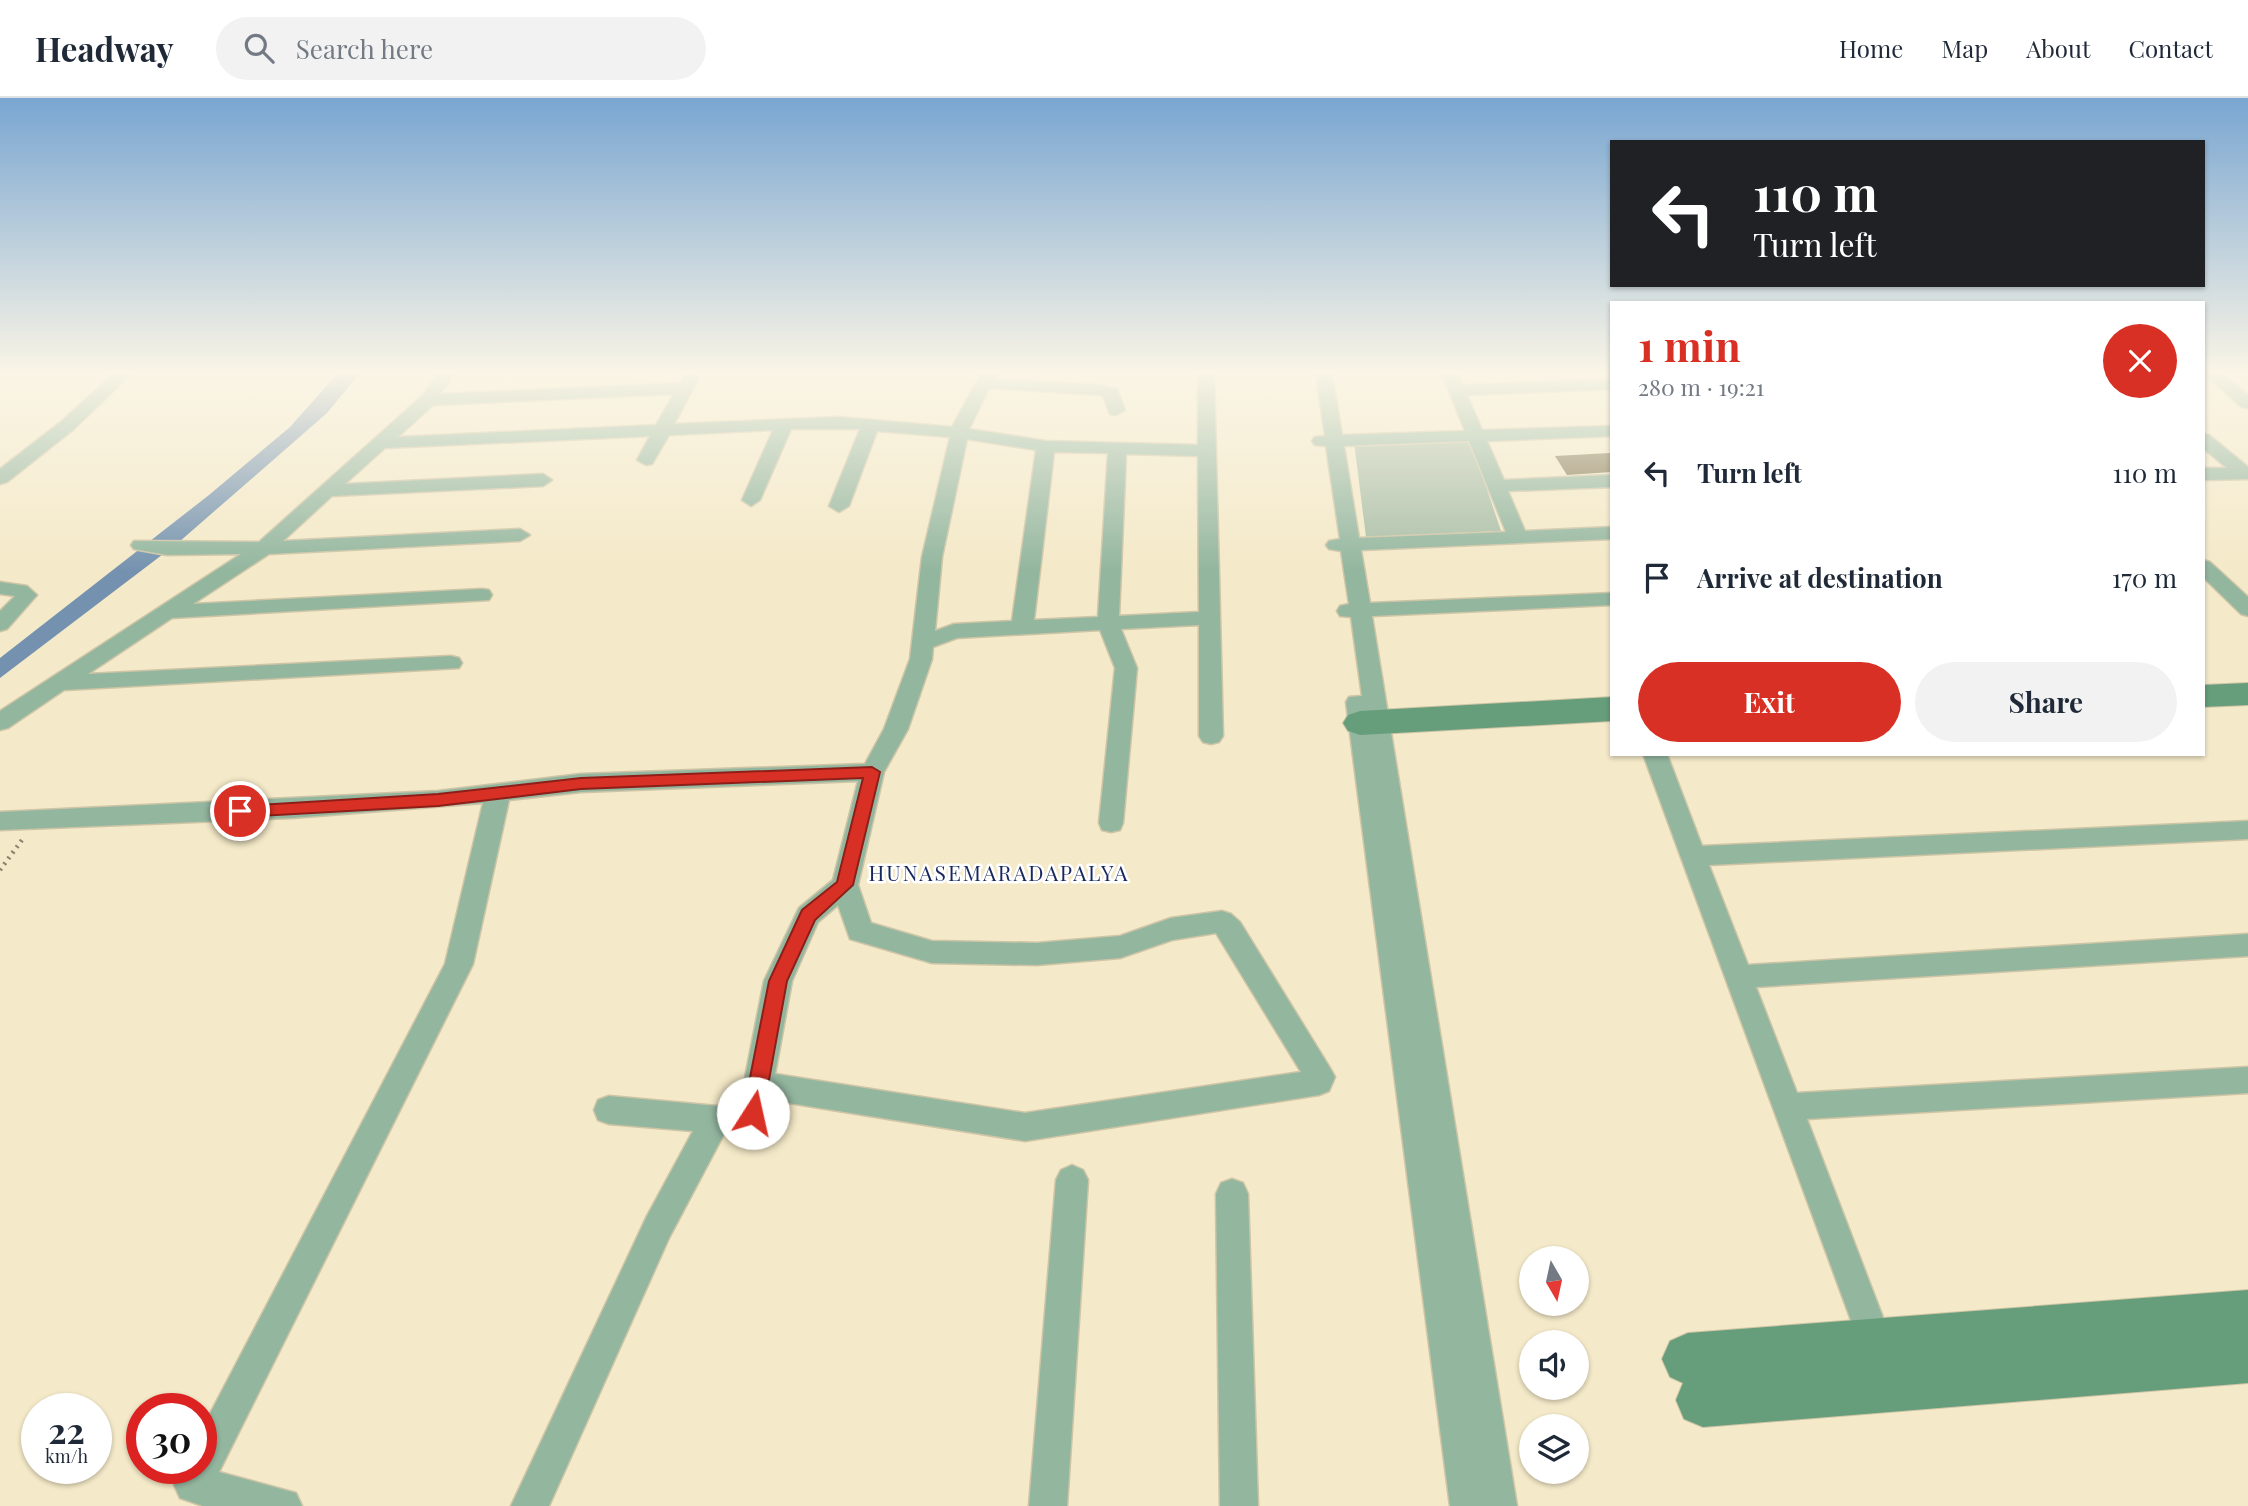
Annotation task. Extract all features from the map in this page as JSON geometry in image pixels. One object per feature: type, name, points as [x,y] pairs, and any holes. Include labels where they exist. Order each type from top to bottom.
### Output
[{"type":"street","points":[[0,478],[49,440]]},
{"type":"street","points":[[0,722],[264,548],[385,440]]},
{"type":"street","points":[[381,443],[452,440]]},
{"type":"street","points":[[646,460],[657,440]]},
{"type":"street","points":[[751,499],[778,440]]},
{"type":"street","points":[[839,506],[864,440]]},
{"type":"street","points":[[758,1085],[1026,1127],[1319,1082],[1320,1077],[1230,930],[1222,922],[1171,929],[1120,947],[1037,954],[932,952],[860,931],[845,885],[872,772],[896,730],[921,659],[932,557],[958,440]]},
{"type":"street","points":[[1004,440],[1046,446],[1207,451]]},
{"type":"street","points":[[1207,440],[1211,736]]},
{"type":"street","points":[[1339,440],[1328,440],[1370,731],[1469,1506]]},
{"type":"street","points":[[1477,440],[1518,537]]},
{"type":"street","points":[[2205,441],[2246,473]]},
{"type":"street","points":[[1022,628],[1046,446]]},
{"type":"street","points":[[1111,823],[1126,668],[1108,624],[1117,448]]},
{"type":"street","points":[[2205,474],[2246,473]]},
{"type":"street","points":[[327,491],[543,480]]},
{"type":"street","points":[[1496,486],[1610,481]]},
{"type":"street","points":[[1343,545],[1610,533]]},
{"type":"street","points":[[141,545],[167,549],[264,548],[520,535]]},
{"type":"street","points":[[2211,571],[2248,594]]},
{"type":"street","points":[[2211,571],[2248,609]]},
{"type":"street","points":[[0,588],[20,590],[27,595],[0,624]]},
{"type":"street","points":[[165,612],[482,595]]},
{"type":"street","points":[[1353,610],[1610,599]]},
{"type":"street","points":[[923,643],[954,631],[1209,618]]},
{"type":"street","points":[[57,683],[451,663]]},
{"type":"street","points":[[2205,679],[2248,676]]},
{"type":"street","points":[[2205,696],[2248,694]]},
{"type":"street","points":[[1370,731],[1610,709]]},
{"type":"street","points":[[1370,731],[1610,727]]},
{"type":"street","points":[[1370,731],[1498,1506]]},
{"type":"street","points":[[1656,756],[1884,1365]]},
{"type":"street","points":[[0,821],[438,800],[581,783],[872,772]]},
{"type":"street","points":[[283,1506],[193,1485],[459,964],[498,793]]},
{"type":"street","points":[[1694,856],[2248,830]]},
{"type":"street","points":[[609,1110],[740,1122],[749,1119],[753,1113],[778,981],[808,915],[845,885]]},
{"type":"street","points":[[1739,977],[2248,945]]},
{"type":"street","points":[[1788,1107],[2248,1080]]},
{"type":"street","points":[[530,1506],[658,1227],[716,1120]]},
{"type":"street","points":[[1048,1506],[1072,1180]]},
{"type":"street","points":[[1232,1194],[1240,1506]]},
{"type":"street","points":[[1884,1365],[2248,1316]]},
{"type":"street","points":[[1695,1379],[1884,1365],[2248,1357]]},
{"type":"path","points":[[0,870],[37,819]]},
{"type":"green space","points":[[1470,440],[1501,531],[1366,537],[1354,442]]},
{"type":"water","points":[[275,440],[296,440],[179,542],[0,678],[0,658],[209,495]]},
{"type":"building","points":[[1610,453],[1610,472],[1567,475],[1555,456]]},
{"type":"district","name":"HUNASEMARADAPALYA","points":[[999,872]]},
{"type":"route","points":[[240,811],[438,800],[581,783],[872,772],[845,885],[808,915],[778,981],[753,1113]]}]
